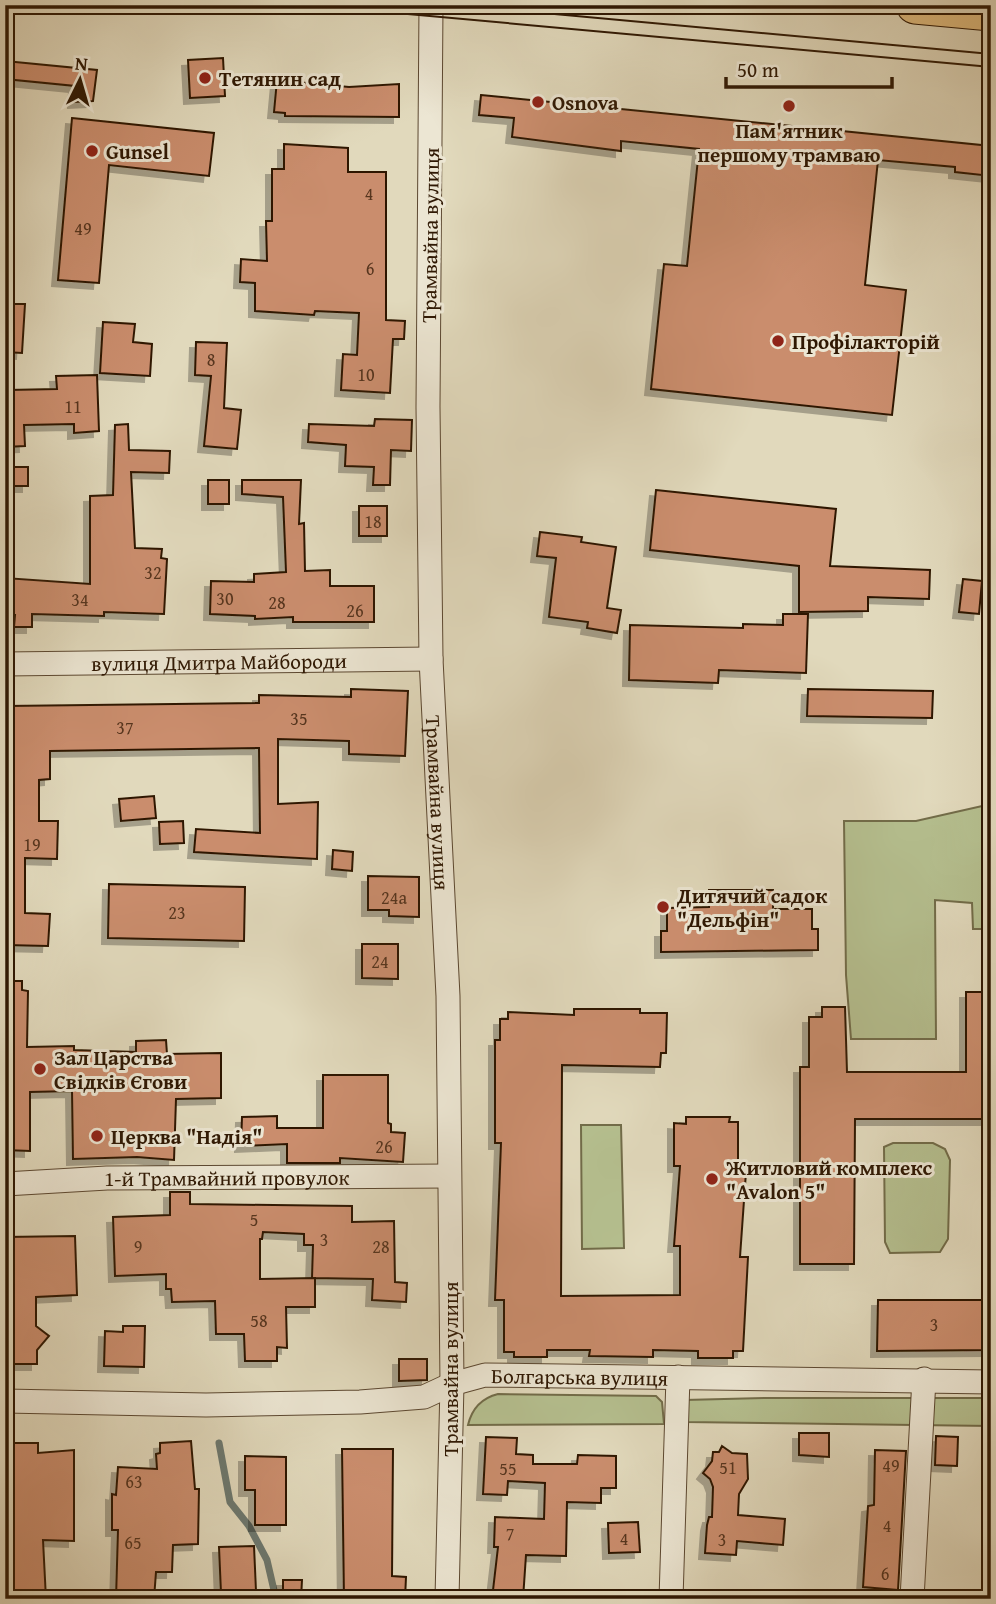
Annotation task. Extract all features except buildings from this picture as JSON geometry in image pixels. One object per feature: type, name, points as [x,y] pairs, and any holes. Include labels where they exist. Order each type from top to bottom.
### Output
[{"type":"main road","points":[[915,5],[991,12]]},
{"type":"street","name":"Трамвайна вулиця","points":[[431,5],[428,407],[431,659],[448,996],[452,1384],[447,1599]]},
{"type":"street","name":"вулиця Дмитра Майбороди","points":[[5,664],[431,659]]},
{"type":"street","name":"1-й Трамвайний провулок","points":[[5,1184],[107,1178],[448,1175]]},
{"type":"street","name":"Болгарська вулиця","points":[[5,1401],[180,1405],[360,1402],[424,1397],[452,1384],[485,1375],[991,1382]]},
{"type":"street","points":[[671,1599],[678,1377]]},
{"type":"street","points":[[912,1599],[923,1379]]},
{"type":"green space","points":[[991,804],[991,929],[973,929],[972,903],[935,900],[936,1039],[851,1039],[846,975],[844,821],[916,821]]},
{"type":"green space","points":[[581,1125],[621,1125],[624,1248],[582,1249]]},
{"type":"green space","points":[[893,1143],[933,1143],[945,1149],[950,1160],[948,1239],[940,1252],[890,1253],[885,1242],[884,1147]]},
{"type":"green space","points":[[498,1394],[656,1396],[662,1402],[664,1424],[468,1425],[478,1405]]},
{"type":"green space","points":[[991,1398],[991,1426],[685,1422],[685,1400]]},
{"type":"waterway","points":[[219,1443],[230,1502],[249,1526],[267,1560],[276,1599]]},
{"type":"tram line","points":[[308,5],[991,67]]},
{"type":"tram line","points":[[457,5],[991,54]]},
{"type":"place","name":"Тетянин сад","points":[[205,78]]},
{"type":"place","name":"Osnova","points":[[538,102]]},
{"type":"place","name":"Пам'ятник першому трамваю","points":[[789,106]]},
{"type":"place","name":"Gunsel","points":[[92,151]]},
{"type":"place","name":"Профілакторій","points":[[778,341]]},
{"type":"place","name":"Дитячий садок \"Дельфін\"","points":[[663,907]]},
{"type":"place","name":"Зал Царства Свідків Єгови","points":[[40,1069]]},
{"type":"place","name":"Церква \"Надія\"","points":[[97,1136]]},
{"type":"place","name":"Житловий комплекс \"Avalon 5\"","points":[[712,1179]]}]
